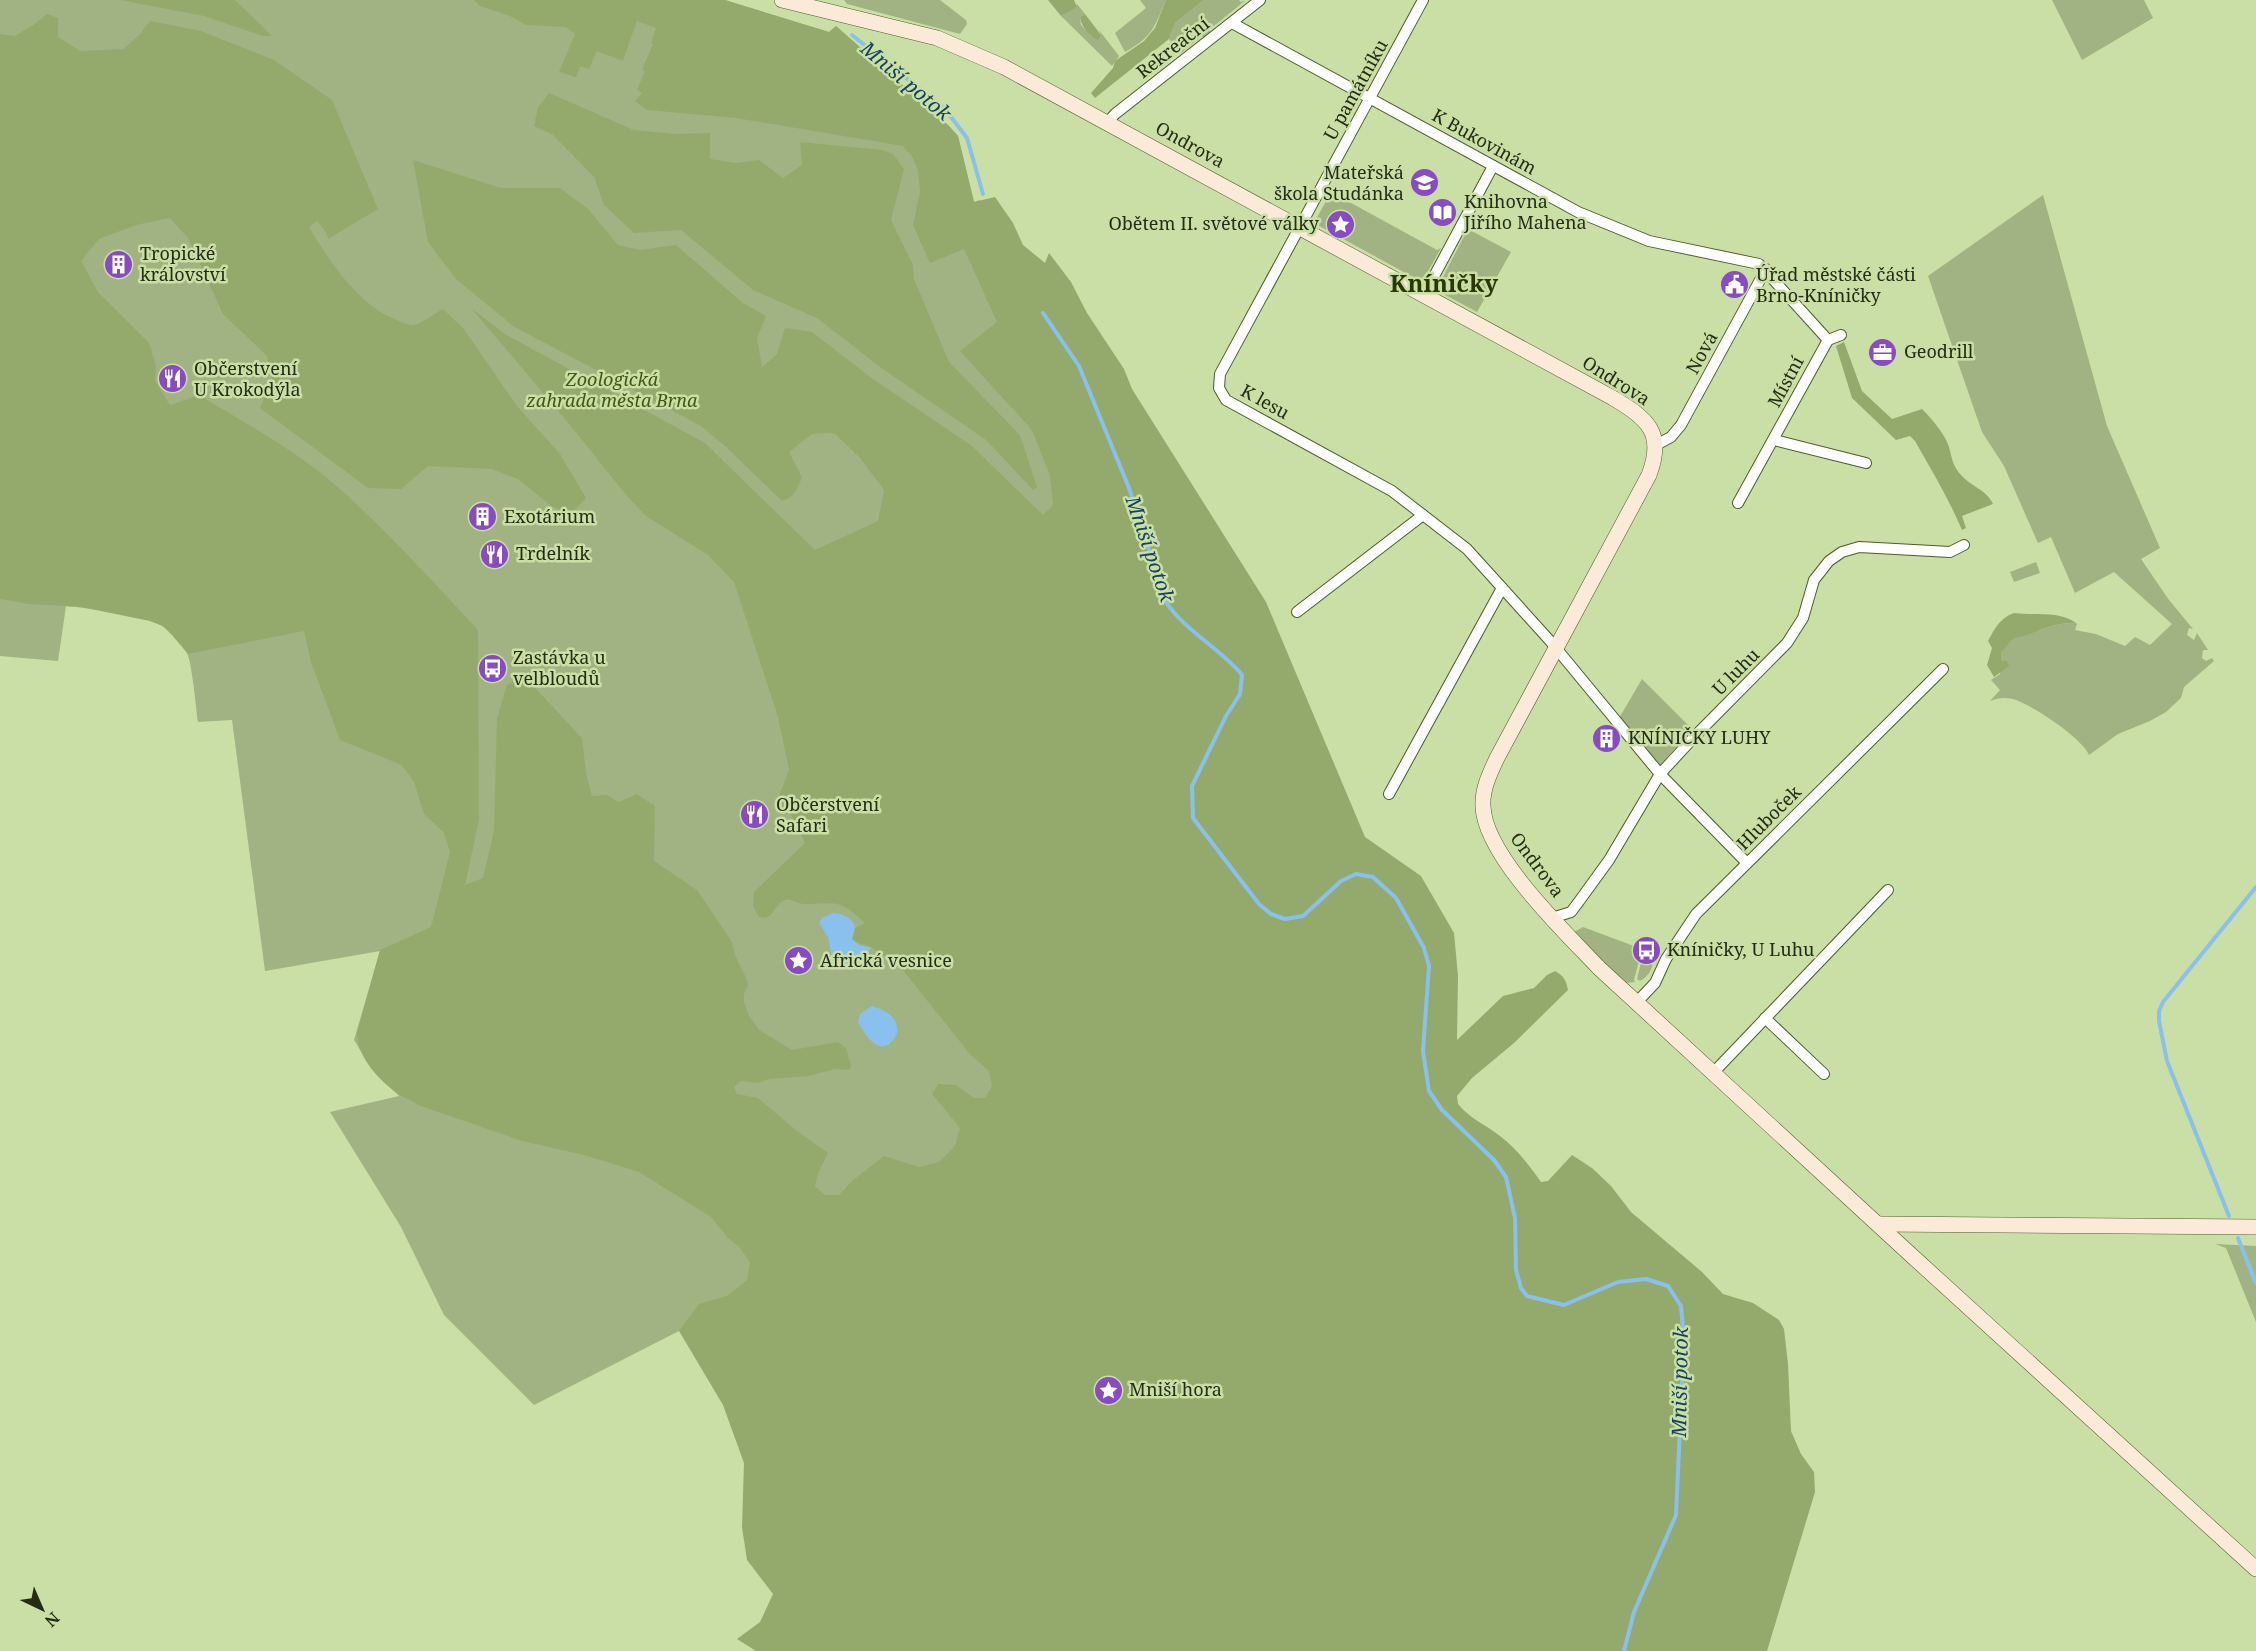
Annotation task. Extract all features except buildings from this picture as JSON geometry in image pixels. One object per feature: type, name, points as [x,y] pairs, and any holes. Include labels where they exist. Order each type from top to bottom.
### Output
[{"type":"street","name":"Ondrova","points":[[782,0],[910,30],[966,49],[1004,67],[1626,405],[1644,420],[1652,431],[1656,445],[1654,463],[1640,495],[1486,782],[1483,806],[1488,828],[1495,844],[1510,867],[1552,918],[1636,1003],[2256,1569]]},
{"type":"street","name":"Rekreační","points":[[1107,123],[1115,114],[1260,0]]},
{"type":"street","name":"U památníku","points":[[1299,227],[1424,0]]},
{"type":"street","name":"K Bukovinám","points":[[1232,23],[1578,212],[1649,241],[1759,264],[1766,269]]},
{"type":"street","points":[[1424,295],[1493,166]]},
{"type":"street","name":"K lesu","points":[[1299,227],[1220,374],[1219,388],[1226,400],[1392,491],[1467,549],[1556,649],[1660,774],[1747,863]]},
{"type":"street","points":[[1766,269],[1828,340],[1841,335]]},
{"type":"street","name":"Nová","points":[[1656,445],[1671,437],[1681,425],[1766,269]]},
{"type":"street","name":"Místní","points":[[1738,503],[1828,340]]},
{"type":"street","points":[[1774,440],[1866,464]]},
{"type":"street","points":[[1297,612],[1424,515]]},
{"type":"street","name":"U luhu","points":[[1552,918],[1571,912],[1610,860],[1660,774],[1787,643],[1803,618],[1814,580],[1828,561],[1842,552],[1859,547],[1950,552],[1964,545]]},
{"type":"street","points":[[1389,794],[1502,588]]},
{"type":"street","name":"Hluboček","points":[[1636,1003],[1655,983],[1666,959],[1696,914],[1942,669]]},
{"type":"street","points":[[1713,1073],[1888,890]]},
{"type":"street","points":[[1765,1018],[1824,1074]]},
{"type":"street","points":[[1879,1224],[2256,1227]]},
{"type":"green space","name":"Zoologická zahrada města Brna","points":[[0,0],[725,0],[829,32],[836,26],[949,126],[958,136],[974,202],[980,200],[1057,365],[1042,1107],[703,1335],[679,1331],[534,1405],[444,1315],[401,1227],[330,1112],[399,1096],[371,1068],[354,1040],[380,951],[265,971],[232,720],[198,722],[191,666],[185,650],[169,631],[153,622],[116,613],[66,606],[58,661],[0,656]]},
{"type":"green space","points":[[120,0],[235,0],[272,36],[263,36],[204,16]]},
{"type":"green space","points":[[474,0],[725,0],[829,32],[836,26],[958,136],[974,202],[995,197],[1013,223],[1023,245],[1045,263],[1049,253],[1071,282],[1087,313],[1124,369],[1132,389],[1266,602],[1365,837],[1421,876],[1454,933],[1458,976],[1457,1040],[1503,996],[1534,988],[1547,975],[1555,971],[1563,977],[1568,990],[1514,1043],[1472,1078],[1457,1096],[1458,1104],[1511,1146],[1541,1182],[1548,1181],[1572,1155],[1592,1168],[1611,1186],[1631,1212],[1702,1272],[1723,1294],[1753,1303],[1779,1320],[1784,1329],[1791,1431],[1801,1454],[1814,1472],[1815,1492],[1767,1651],[756,1651],[737,1639],[760,1622],[773,1594],[747,1560],[742,1527],[744,1463],[723,1405],[679,1331],[699,1304],[727,1296],[747,1280],[750,1262],[711,1217],[639,1172],[584,1155],[522,1141],[418,1105],[400,1096],[370,1067],[361,1051],[357,1033],[380,950],[431,927],[450,852],[444,833],[424,814],[414,782],[402,765],[340,740],[311,662],[304,631],[188,654],[163,626],[150,621],[81,607],[29,604],[0,599],[0,34],[15,36],[47,14],[58,18],[58,37],[80,51],[124,49],[150,21],[201,31],[274,60],[332,100],[378,209],[328,239],[326,232],[317,221],[309,227],[326,254],[346,281],[383,313],[412,325],[418,324],[443,309],[463,328],[517,406],[560,454],[586,498],[571,514],[551,506],[518,479],[491,469],[428,466],[401,489],[368,488],[260,408],[272,378],[267,356],[223,314],[188,238],[170,218],[136,225],[99,239],[81,261],[98,292],[149,343],[156,365],[155,381],[170,405],[199,395],[302,459],[333,483],[371,518],[478,630],[479,820],[465,885],[483,878],[494,831],[497,718],[507,685],[524,676],[582,738],[586,773],[592,796],[607,795],[619,802],[637,794],[655,806],[654,861],[697,890],[732,942],[748,985],[744,994],[744,1002],[749,1016],[759,1030],[792,1050],[838,1042],[846,1048],[851,1066],[849,1070],[835,1069],[809,1076],[769,1079],[759,1083],[741,1081],[734,1087],[737,1094],[758,1098],[797,1131],[828,1153],[818,1173],[815,1186],[825,1195],[839,1195],[853,1180],[884,1156],[919,1167],[939,1162],[955,1146],[960,1128],[932,1094],[938,1084],[956,1085],[974,1098],[985,1098],[992,1086],[989,1071],[970,1054],[898,964],[871,947],[852,940],[855,928],[865,923],[848,909],[837,904],[803,904],[787,900],[781,902],[771,915],[764,918],[759,917],[753,906],[754,892],[805,843],[791,815],[777,802],[789,770],[778,717],[734,582],[708,555],[646,516],[471,308],[505,334],[705,443],[815,550],[878,521],[884,490],[860,458],[834,433],[812,434],[789,452],[802,477],[793,495],[782,501],[701,426],[513,326],[456,279],[428,242],[413,160],[501,188],[560,188],[588,209],[618,245],[640,250],[676,245],[743,303],[766,316],[757,338],[762,367],[777,354],[785,328],[812,332],[873,379],[972,446],[1043,515],[1053,505],[1050,476],[1032,430],[960,351],[997,322],[964,249],[930,263],[913,225],[920,192],[918,170],[913,158],[903,146],[736,118],[647,110],[635,101],[642,93],[637,90],[645,71],[642,70],[653,44],[651,43],[656,28],[637,21],[623,61],[597,51],[589,69],[580,66],[576,77],[559,72],[575,34],[566,27],[526,25],[510,16],[480,6]]},
{"type":"green space","points":[[844,0],[940,0],[966,20],[967,24],[960,34],[847,4]]},
{"type":"green space","points":[[1048,0],[1074,0],[1077,7],[1061,16]]},
{"type":"green space","points":[[1140,0],[1166,0],[1151,31],[1125,52],[1115,33],[1146,8]]},
{"type":"green space","points":[[1166,0],[1204,0],[1175,23],[1169,39],[1095,98],[1091,93],[1113,68],[1115,61],[1144,41],[1155,28]]},
{"type":"green space","points":[[1204,0],[1239,0],[1241,2],[1246,0],[1209,30],[1212,34],[1205,39],[1202,36],[1181,53],[1169,39],[1175,23]]},
{"type":"green space","points":[[2052,0],[2144,0],[2153,18],[2082,60]]},
{"type":"green space","points":[[1077,4],[1085,14],[1080,17],[1081,25],[1091,36],[1101,35],[1099,30],[1119,56],[1112,66],[1061,16]]},
{"type":"green space","points":[[1085,14],[1101,35],[1098,40],[1082,25],[1080,17]]},
{"type":"green space","points":[[549,93],[634,130],[676,134],[710,133],[710,159],[736,163],[759,160],[783,178],[802,165],[800,142],[883,150],[893,154],[904,169],[891,220],[913,265],[914,279],[949,362],[1020,435],[1037,487],[1033,490],[986,440],[880,367],[817,318],[753,290],[681,230],[634,233],[604,205],[594,177],[553,135],[534,126],[538,107]]},
{"type":"green space","points":[[1331,192],[1437,250],[1441,248],[1422,282],[1314,223]]},
{"type":"green space","points":[[2043,195],[2107,426],[2160,548],[2141,559],[2169,600],[2193,629],[2189,628],[2187,635],[2194,640],[2197,633],[2208,650],[2203,650],[2202,658],[2206,661],[2212,658],[2214,661],[2184,687],[2181,698],[2166,712],[2118,734],[2089,755],[2067,731],[2031,707],[2010,698],[1990,701],[2000,690],[1991,680],[2000,674],[2001,653],[2014,637],[2061,624],[2077,624],[2075,630],[2096,634],[2125,646],[2135,637],[2150,645],[2172,624],[2114,572],[2075,593],[2051,537],[2038,543],[2004,466],[1982,432],[1928,276]]},
{"type":"green space","points":[[1468,229],[1511,252],[1477,312],[1436,290]]},
{"type":"green space","points":[[1844,342],[1862,391],[1892,419],[1922,409],[1945,437],[1953,463],[1959,473],[1990,499],[1993,504],[1962,516],[1966,528],[1962,530],[1915,441],[1910,436],[1896,440],[1852,398],[1836,346]]},
{"type":"green space","points":[[2036,562],[2040,573],[2014,582],[2010,572]]},
{"type":"green space","points":[[2014,613],[2056,615],[2077,624],[2061,624],[2014,638],[2001,653],[2001,661],[2007,661],[2009,666],[1994,677],[1987,665],[1992,648],[1988,641],[2001,621]]},
{"type":"green space","points":[[1642,679],[1692,729],[1660,765],[1618,720]]},
{"type":"green space","points":[[1583,927],[1642,949],[1635,982],[1624,983],[1574,932]]},
{"type":"green space","points":[[1644,950],[1651,953],[1652,966],[1647,976],[1640,981],[1637,979]]},
{"type":"green space","points":[[2215,1244],[2256,1246],[2256,1322],[2226,1248]]},
{"type":"water","points":[[833,913],[850,919],[855,928],[852,939],[859,945],[871,948],[854,962],[844,965],[833,964],[828,937],[819,923],[822,918]]},
{"type":"water","points":[[872,1006],[887,1012],[896,1023],[897,1034],[886,1046],[880,1046],[870,1040],[858,1022],[860,1014]]},
{"type":"waterway","name":"Mniší potok","points":[[852,35],[945,109],[967,138],[983,194]]},
{"type":"waterway","name":"Mniší potok","points":[[1043,313],[1079,366],[1129,488],[1166,602],[1183,622],[1224,656],[1242,675],[1240,694],[1226,716],[1192,786],[1193,818],[1259,904],[1271,914],[1285,919],[1303,916],[1341,881],[1356,874],[1373,877],[1396,898],[1424,948],[1429,966],[1423,1051],[1429,1091],[1442,1110],[1494,1160],[1506,1177],[1515,1218],[1516,1270],[1521,1288],[1527,1296],[1564,1305],[1618,1282],[1646,1279],[1668,1286],[1681,1306],[1684,1339],[1676,1515],[1634,1612],[1624,1651]]},
{"type":"waterway","points":[[2229,1216],[2167,1061],[2159,1011],[2163,1002],[2256,887]]},
{"type":"waterway","points":[[2238,1238],[2256,1283]]},
{"type":"place","name":"Mateřská škola Studánka","points":[[1425,183]]},
{"type":"place","name":"Knihovna Jiřího Mahena","points":[[1443,212]]},
{"type":"place","name":"Obětem II. světové války","points":[[1340,224]]},
{"type":"place","name":"Tropické království","points":[[119,264]]},
{"type":"place","name":"Úřad městské části Brno-Kníničky","points":[[1735,285]]},
{"type":"place","name":"Geodrill","points":[[1883,352]]},
{"type":"place","name":"Občerstvení U Krokodýla","points":[[173,379]]},
{"type":"place","name":"Exotárium","points":[[483,517]]},
{"type":"place","name":"Trdelník","points":[[495,554]]},
{"type":"place","name":"Zastávka u velbloudů","points":[[492,668]]},
{"type":"place","name":"KNÍNIČKY LUHY","points":[[1607,738]]},
{"type":"place","name":"Občerstvení Safari","points":[[755,815]]},
{"type":"place","name":"Kníničky, U Luhu","points":[[1646,950]]},
{"type":"place","name":"Africká vesnice","points":[[799,961]]},
{"type":"place","name":"Mniší hora","points":[[1108,1390]]},
{"type":"district","name":"Kníničky","points":[[1444,284]]}]
